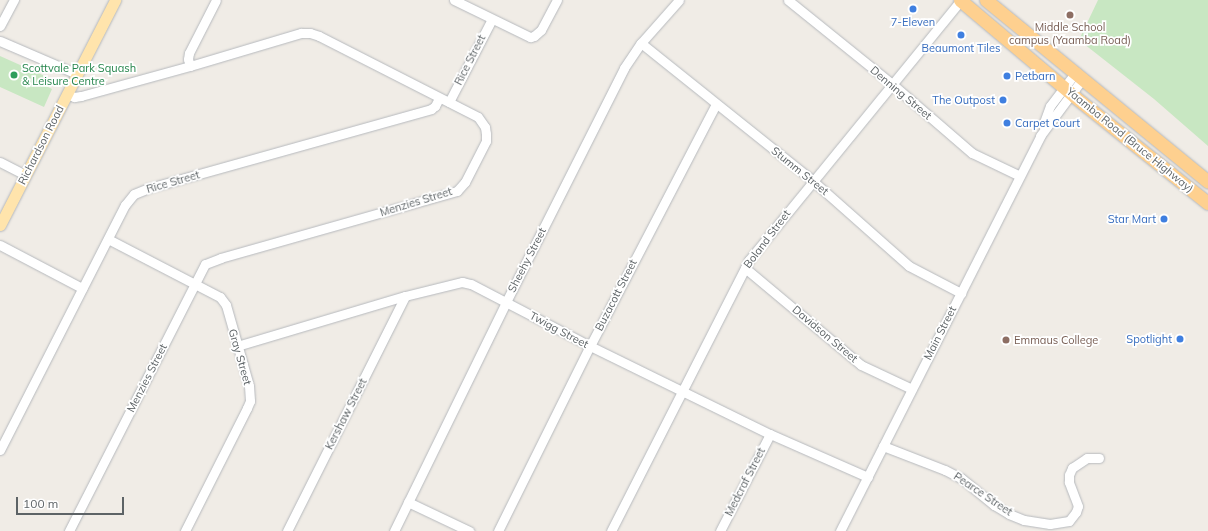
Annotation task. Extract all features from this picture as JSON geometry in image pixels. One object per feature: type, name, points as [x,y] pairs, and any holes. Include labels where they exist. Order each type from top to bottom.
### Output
[{"type":"highway","name":"Yaamba Road (Bruce Highway)","points":[[960,0],[1067,91],[1208,203]]},
{"type":"highway","name":"Yaamba Road (Bruce Highway)","points":[[986,0],[1080,75],[1208,182]]},
{"type":"main road","name":"Richardson Road","points":[[0,225],[115,0]]},
{"type":"street","points":[[0,26],[14,0]]},
{"type":"street","points":[[190,66],[189,53],[216,0]]},
{"type":"street","points":[[454,0],[524,35],[534,36],[541,30],[557,0]]},
{"type":"street","name":"Sheehy Street","points":[[394,531],[506,302],[624,68],[641,43],[679,0]]},
{"type":"street","name":"Denning Street","points":[[788,0],[892,84],[972,153],[1020,176]]},
{"type":"street","name":"Boland Street","points":[[611,531],[749,260],[960,0]]},
{"type":"street","name":"Rice Street","points":[[449,102],[492,19]]},
{"type":"street","name":"Menzies Street","points":[[67,94],[74,97],[81,96],[301,33],[310,33],[319,36],[478,117],[485,127],[486,134],[486,141],[465,182],[457,191],[205,264],[201,269],[195,284],[69,531]]},
{"type":"street","points":[[0,41],[77,74]]},
{"type":"street","name":"Stumm Street","points":[[641,43],[813,180],[909,266],[961,293]]},
{"type":"street","name":"Main Street","points":[[840,531],[1040,136],[1067,91],[1080,75]]},
{"type":"street","name":"Rice Street","points":[[0,450],[128,200],[141,191],[431,109],[435,106],[439,98]]},
{"type":"street","name":"Buzacott Street","points":[[498,531],[590,346],[716,104]]},
{"type":"street","points":[[0,162],[26,175]]},
{"type":"street","name":"Gray Street","points":[[108,239],[223,300],[249,386],[250,401],[185,531]]},
{"type":"street","points":[[0,246],[82,288]]},
{"type":"street","name":"Davidson Street","points":[[745,268],[861,365],[912,389]]},
{"type":"street","name":"Twigg Street","points":[[237,346],[405,296],[462,282],[471,284],[590,346],[770,434],[868,477]]},
{"type":"street","name":"Kershaw Street","points":[[287,531],[405,296]]},
{"type":"street","name":"Medcraf Street","points":[[720,531],[770,434]]},
{"type":"street","name":"Pearce Street","points":[[883,446],[956,475],[994,505],[1009,514],[1024,520],[1050,524],[1069,521],[1076,512],[1078,506],[1069,482],[1069,475],[1072,468],[1087,458],[1099,458]]},
{"type":"street","points":[[408,502],[469,531]]},
{"type":"green space","points":[[1098,0],[1208,0],[1208,146],[1154,99],[1079,40]]},
{"type":"green space","points":[[0,56],[47,77],[44,85],[52,89],[44,107],[0,87]]},
{"type":"place","name":"7-Eleven","points":[[913,9]]},
{"type":"place","name":"Middle School campus (Yaamba Road)","points":[[1070,15]]},
{"type":"place","name":"Beaumont Tiles","points":[[961,35]]},
{"type":"place","name":"Scottvale Park Squash & Leisure Centre","points":[[14,75]]},
{"type":"place","name":"Petbarn","points":[[1007,76]]},
{"type":"place","name":"The Outpost","points":[[1003,100]]},
{"type":"place","name":"Carpet Court","points":[[1007,123]]},
{"type":"place","name":"Star Mart","points":[[1164,219]]},
{"type":"place","name":"Spotlight","points":[[1180,339]]},
{"type":"place","name":"Emmaus College","points":[[1006,340]]}]
